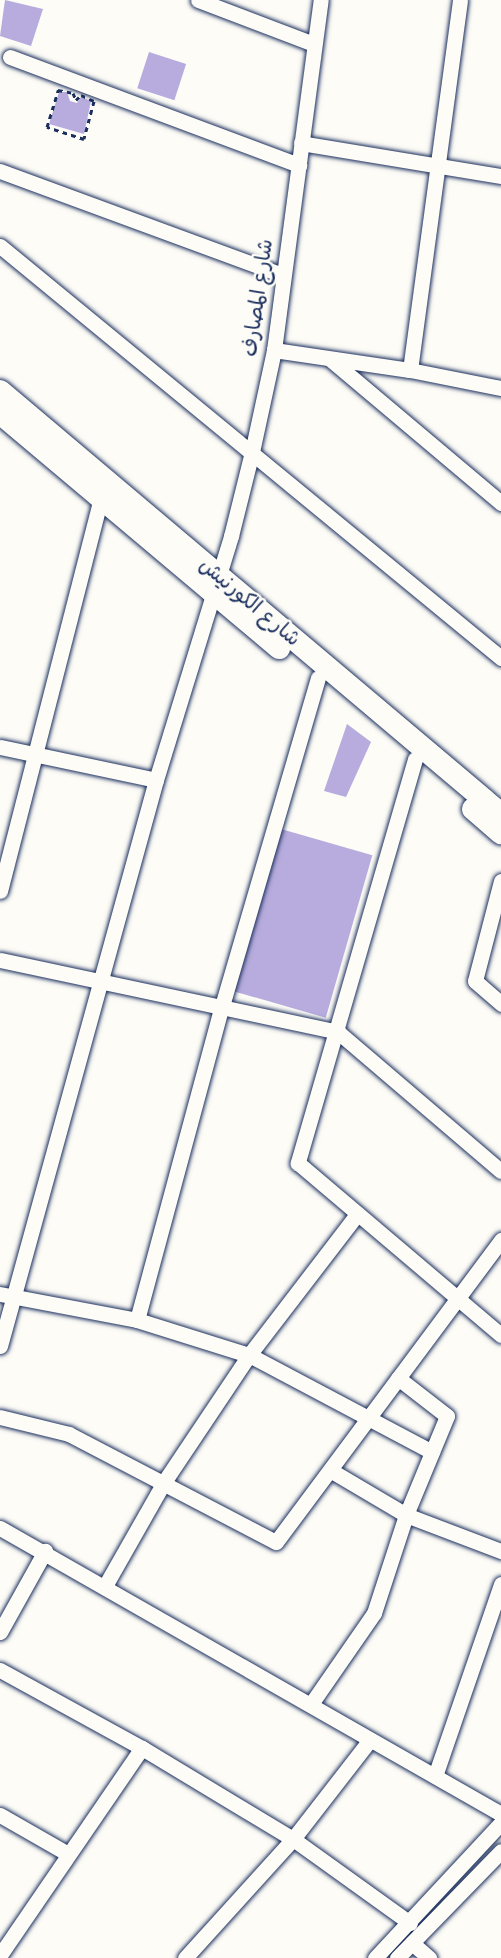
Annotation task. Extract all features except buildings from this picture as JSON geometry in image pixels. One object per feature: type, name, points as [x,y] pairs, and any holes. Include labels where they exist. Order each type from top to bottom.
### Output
[{"type":"street","points":[[198,0],[314,44]]},
{"type":"street","name":"شارع المصارف","points":[[0,1346],[7,1296],[102,979],[156,780],[216,587],[252,452],[274,350],[282,275],[321,0]]},
{"type":"street","points":[[410,370],[460,0]]},
{"type":"street","points":[[10,57],[299,165]]},
{"type":"street","points":[[301,143],[501,176]]},
{"type":"street","points":[[0,171],[282,275]]},
{"type":"street","points":[[0,246],[501,658]]},
{"type":"street","points":[[274,350],[410,370],[501,388]]},
{"type":"street","points":[[330,359],[501,503]]},
{"type":"street","name":"شارع الكورنيش","points":[[0,391],[318,678],[501,833]]},
{"type":"street","name":"شارع الكورنيش","points":[[1,418],[501,814]]},
{"type":"street","points":[[0,891],[101,498]]},
{"type":"street","points":[[137,1320],[222,1006],[318,678]]},
{"type":"street","points":[[0,747],[156,780]]},
{"type":"street","points":[[415,759],[338,1032],[298,1163],[456,1300],[501,1335]]},
{"type":"street","points":[[501,881],[475,981],[501,1004]]},
{"type":"street","points":[[0,960],[102,979],[338,1032],[501,1171]]},
{"type":"street","points":[[105,1586],[164,1482],[249,1354],[357,1214]]},
{"type":"street","points":[[0,1417],[69,1434],[276,1542],[501,1240]]},
{"type":"street","points":[[7,1296],[137,1320],[249,1354],[370,1416],[432,1452]]},
{"type":"street","points":[[311,1704],[374,1613],[406,1515],[447,1416],[398,1378]]},
{"type":"street","points":[[330,1470],[406,1515],[501,1551]]},
{"type":"street","points":[[0,1528],[45,1551],[311,1704],[369,1741],[501,1814]]},
{"type":"street","points":[[0,1632],[45,1551]]},
{"type":"street","points":[[435,1776],[501,1584]]},
{"type":"street","points":[[0,1670],[142,1748],[293,1839],[410,1923]]},
{"type":"street","points":[[185,1958],[293,1839],[369,1741]]},
{"type":"street","points":[[0,1955],[142,1748]]},
{"type":"street","points":[[0,1815],[68,1854]]},
{"type":"street","points":[[375,1958],[501,1823]]},
{"type":"street","points":[[396,1958],[501,1851]]},
{"type":"street","points":[[412,1942],[429,1958]]},
{"type":"path","points":[[58,90],[73,93],[76,100],[81,95],[94,101],[84,139],[47,127],[58,90]]}]
